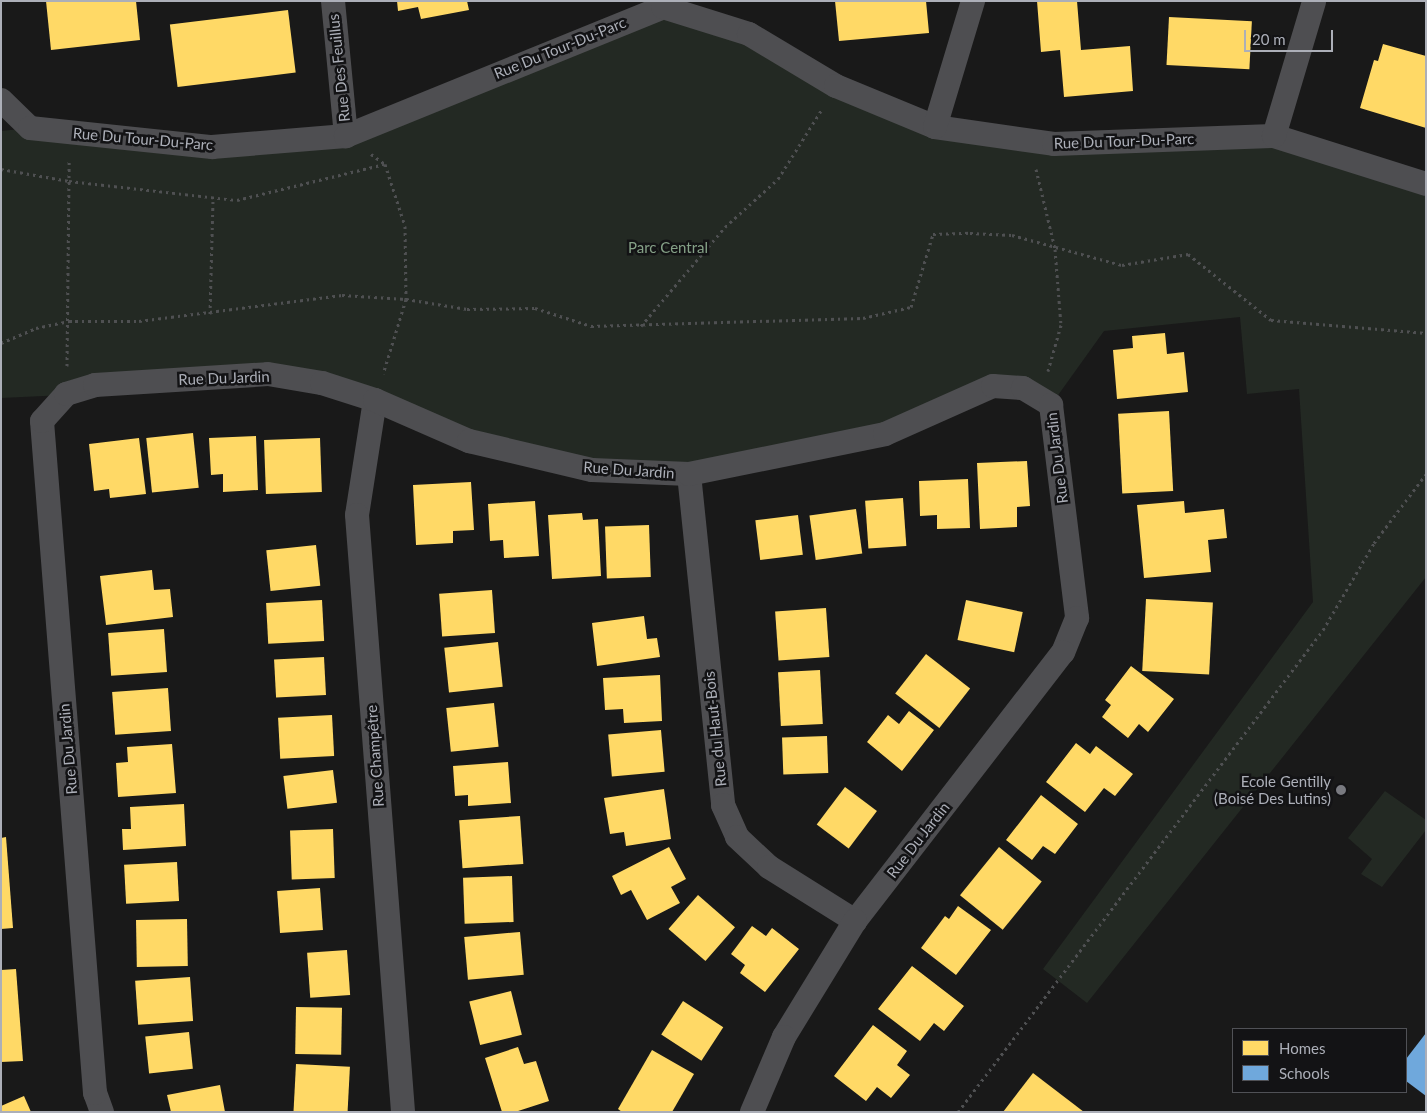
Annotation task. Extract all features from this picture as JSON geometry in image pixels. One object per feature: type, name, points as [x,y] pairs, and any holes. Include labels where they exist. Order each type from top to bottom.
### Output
[{"type":"street","name":"Rue Des Feuillus","points":[[333,1],[346,136]]},
{"type":"street","points":[[934,127],[973,1]]},
{"type":"street","points":[[1274,136],[1319,2]]},
{"type":"street","name":"Rue Du Tour-Du-Parc","points":[[1,100],[30,128],[212,147],[346,136],[662,4],[749,34],[836,86],[934,127],[1054,144],[1274,136],[1426,184]]},
{"type":"street","name":"Rue Du Jardin","points":[[102,1112],[96,1093],[42,421],[66,394],[95,385],[268,374],[322,383],[375,400],[469,441],[592,470],[689,474],[885,434],[993,386],[1023,388],[1051,406],[1077,618],[1063,652],[855,921],[784,1038],[752,1112]]},
{"type":"street","name":"Rue Champêtre","points":[[375,400],[357,515],[403,1112]]},
{"type":"street","name":"Rue du Haut-Bois","points":[[689,474],[723,805],[737,837],[769,867],[855,921]]},
{"type":"path","points":[[640,326],[725,226],[778,179],[836,86]]},
{"type":"path","points":[[66,394],[69,132]]},
{"type":"path","points":[[346,136],[385,164],[405,226],[406,299],[375,400]]},
{"type":"path","points":[[1030,141],[1055,248],[1061,325],[1041,399]]},
{"type":"path","points":[[1,169],[69,181],[237,200],[385,164]]},
{"type":"path","points":[[210,314],[213,198]]},
{"type":"path","points":[[1,343],[36,328],[68,321],[139,322],[342,295],[406,299],[467,309],[535,308],[591,326],[863,318],[912,307],[933,234],[1012,235],[1122,265],[1188,254],[1271,320],[1426,333]]},
{"type":"path","points":[[958,1112],[1323,630],[1374,543],[1426,474]]},
{"type":"green space","name":"Parc Central","points":[[663,7],[935,127],[1054,144],[1274,136],[1426,184],[1426,577],[1087,1003],[1043,969],[1313,602],[1299,389],[1247,394],[1240,317],[1104,331],[1051,405],[1023,388],[885,434],[689,474],[592,470],[322,383],[1,398],[1,131],[30,128],[212,147],[346,136]]},
{"type":"green space","points":[[1385,791],[1426,820],[1426,830],[1382,887],[1361,874],[1372,859],[1348,838]]},
{"type":"building: Homes","points":[[46,1],[136,1],[140,40],[51,50]]},
{"type":"building: Homes","points":[[397,1],[467,1],[469,10],[421,19],[418,7],[398,11]]},
{"type":"building: Homes","points":[[835,1],[926,1],[929,33],[839,41]]},
{"type":"building: Homes","points":[[1037,1],[1077,1],[1081,50],[1130,46],[1133,91],[1064,97],[1060,50],[1041,52]]},
{"type":"building: Homes","points":[[288,10],[296,73],[178,87],[170,25]]},
{"type":"building: Homes","points":[[1169,17],[1252,21],[1249,69],[1166,65]]},
{"type":"building: Homes","points":[[1383,44],[1426,56],[1426,128],[1360,108],[1374,60],[1378,61]]},
{"type":"building: Homes","points":[[1165,333],[1167,354],[1184,352],[1188,392],[1117,399],[1113,350],[1133,348],[1132,336]]},
{"type":"building: Homes","points":[[1169,411],[1173,491],[1122,494],[1118,414]]},
{"type":"building: Homes","points":[[193,433],[199,488],[152,493],[146,438]]},
{"type":"building: Homes","points":[[256,436],[258,490],[223,492],[223,474],[211,475],[209,438]]},
{"type":"building: Homes","points":[[139,438],[146,494],[110,498],[109,489],[94,491],[89,444]]},
{"type":"building: Homes","points":[[320,438],[322,492],[266,494],[264,440]]},
{"type":"building: Homes","points":[[1027,461],[1030,506],[1017,507],[1017,527],[980,529],[977,463]]},
{"type":"building: Homes","points":[[968,479],[970,528],[937,529],[937,515],[920,516],[919,481]]},
{"type":"building: Homes","points":[[471,482],[474,530],[453,531],[453,543],[416,545],[413,485]]},
{"type":"building: Homes","points":[[903,498],[906,546],[868,549],[865,501]]},
{"type":"building: Homes","points":[[535,501],[539,556],[504,558],[503,540],[490,541],[488,504]]},
{"type":"building: Homes","points":[[1184,501],[1185,513],[1224,509],[1227,538],[1208,540],[1211,572],[1144,578],[1137,505]]},
{"type":"building: Homes","points":[[856,509],[862,554],[816,560],[809,516]]},
{"type":"building: Homes","points":[[582,513],[583,520],[598,519],[601,576],[552,579],[548,515]]},
{"type":"building: Homes","points":[[798,515],[803,555],[760,560],[755,520]]},
{"type":"building: Homes","points":[[649,525],[651,577],[607,579],[605,527]]},
{"type":"building: Homes","points":[[316,545],[320,586],[271,591],[266,550]]},
{"type":"building: Homes","points":[[152,570],[154,590],[170,589],[173,617],[106,625],[100,576]]},
{"type":"building: Homes","points":[[492,590],[495,633],[442,637],[439,594]]},
{"type":"building: Homes","points":[[1146,599],[1213,603],[1209,674],[1142,671]]},
{"type":"building: Homes","points":[[322,600],[324,641],[268,644],[266,603]]},
{"type":"building: Homes","points":[[966,600],[1023,612],[1014,652],[957,640]]},
{"type":"building: Homes","points":[[826,608],[829,657],[779,660],[775,612]]},
{"type":"building: Homes","points":[[644,616],[647,639],[657,638],[660,657],[597,666],[592,623]]},
{"type":"building: Homes","points":[[164,629],[167,672],[111,676],[108,633]]},
{"type":"building: Homes","points":[[498,642],[503,687],[449,692],[444,648]]},
{"type":"building: Homes","points":[[926,654],[970,688],[939,728],[895,693]]},
{"type":"building: Homes","points":[[324,657],[326,695],[276,698],[274,660]]},
{"type":"building: Homes","points":[[1131,666],[1174,699],[1148,732],[1139,724],[1128,738],[1102,717],[1111,705],[1105,700]]},
{"type":"building: Homes","points":[[820,670],[823,724],[781,726],[778,672]]},
{"type":"building: Homes","points":[[660,675],[662,721],[624,723],[623,709],[605,710],[603,678]]},
{"type":"building: Homes","points":[[168,688],[171,731],[115,735],[112,692]]},
{"type":"building: Homes","points":[[494,703],[499,747],[451,752],[446,708]]},
{"type":"building: Homes","points":[[909,711],[934,730],[902,771],[867,742],[888,715],[899,724]]},
{"type":"building: Homes","points":[[332,715],[334,756],[280,759],[278,718]]},
{"type":"building: Homes","points":[[661,730],[665,772],[612,776],[608,735]]},
{"type":"building: Homes","points":[[827,736],[828,773],[783,775],[782,738]]},
{"type":"building: Homes","points":[[1076,743],[1090,754],[1096,746],[1133,774],[1115,796],[1104,788],[1085,812],[1046,782]]},
{"type":"building: Homes","points":[[172,744],[176,793],[118,797],[116,763],[128,762],[127,747]]},
{"type":"building: Homes","points":[[508,762],[511,803],[468,806],[468,795],[455,796],[453,766]]},
{"type":"building: Homes","points":[[333,770],[337,803],[287,809],[283,776]]},
{"type":"building: Homes","points":[[845,787],[877,811],[849,849],[817,825]]},
{"type":"building: Homes","points":[[664,789],[671,839],[626,846],[624,832],[610,834],[604,798]]},
{"type":"building: Homes","points":[[1041,795],[1078,824],[1055,854],[1043,846],[1032,860],[1006,840]]},
{"type":"building: Homes","points":[[184,804],[186,846],[123,850],[122,829],[131,829],[130,807]]},
{"type":"building: Homes","points":[[520,816],[523,864],[462,868],[459,820]]},
{"type":"building: Homes","points":[[333,829],[335,878],[292,879],[290,831]]},
{"type":"building: Homes","points":[[6,837],[13,928],[1,929],[1,838]]},
{"type":"building: Homes","points":[[669,847],[686,879],[671,887],[680,903],[647,920],[631,890],[621,895],[612,876]]},
{"type":"building: Homes","points":[[999,847],[1042,882],[1003,930],[960,895]]},
{"type":"building: Homes","points":[[177,862],[179,901],[126,904],[124,865]]},
{"type":"building: Homes","points":[[512,876],[514,922],[465,924],[463,878]]},
{"type":"building: Homes","points":[[320,888],[323,930],[280,933],[277,891]]},
{"type":"building: Homes","points":[[698,895],[735,927],[705,961],[668,929]]},
{"type":"building: Homes","points":[[958,906],[991,930],[956,975],[921,948],[945,916],[949,919]]},
{"type":"building: Homes","points":[[187,919],[188,966],[137,967],[136,920]]},
{"type":"building: Homes","points":[[752,926],[766,936],[772,928],[799,949],[765,992],[740,973],[745,965],[731,954]]},
{"type":"building: Homes","points":[[520,932],[524,975],[468,980],[464,937]]},
{"type":"building: Homes","points":[[347,950],[350,995],[310,998],[307,953]]},
{"type":"building: Homes","points":[[912,966],[964,1006],[944,1031],[934,1023],[920,1041],[878,1009]]},
{"type":"building: Homes","points":[[16,969],[23,1061],[1,1062],[1,970]]},
{"type":"building: Homes","points":[[190,977],[193,1021],[138,1025],[135,981]]},
{"type":"building: Homes","points":[[511,991],[522,1035],[480,1045],[469,1001]]},
{"type":"building: Homes","points":[[683,1001],[723,1027],[701,1061],[661,1035]]},
{"type":"building: Homes","points":[[296,1007],[342,1008],[341,1055],[295,1054]]},
{"type":"building: Homes","points":[[873,1025],[907,1051],[897,1065],[910,1075],[891,1098],[877,1087],[866,1101],[834,1076]]},
{"type":"building: Homes","points":[[189,1032],[193,1069],[149,1073],[145,1037]]},
{"type":"building: Homes","points":[[518,1047],[524,1064],[536,1061],[549,1101],[515,1112],[502,1112],[485,1058]]},
{"type":"building: Homes","points":[[652,1050],[694,1074],[672,1112],[622,1112],[618,1109]]},
{"type":"building: Homes","points":[[296,1064],[350,1067],[348,1112],[293,1112]]},
{"type":"building: Homes","points":[[1033,1073],[1084,1112],[1003,1112]]},
{"type":"building: Homes","points":[[220,1085],[225,1112],[171,1112],[167,1095]]},
{"type":"building: Homes","points":[[24,1096],[31,1112],[1,1112],[1,1106]]},
{"type":"building: Schools","points":[[1426,1033],[1426,1096],[1407,1082],[1407,1058]]},
{"type":"place","name":"Ecole Gentilly (Boisé Des Lutins)","points":[[1341,790]]}]
